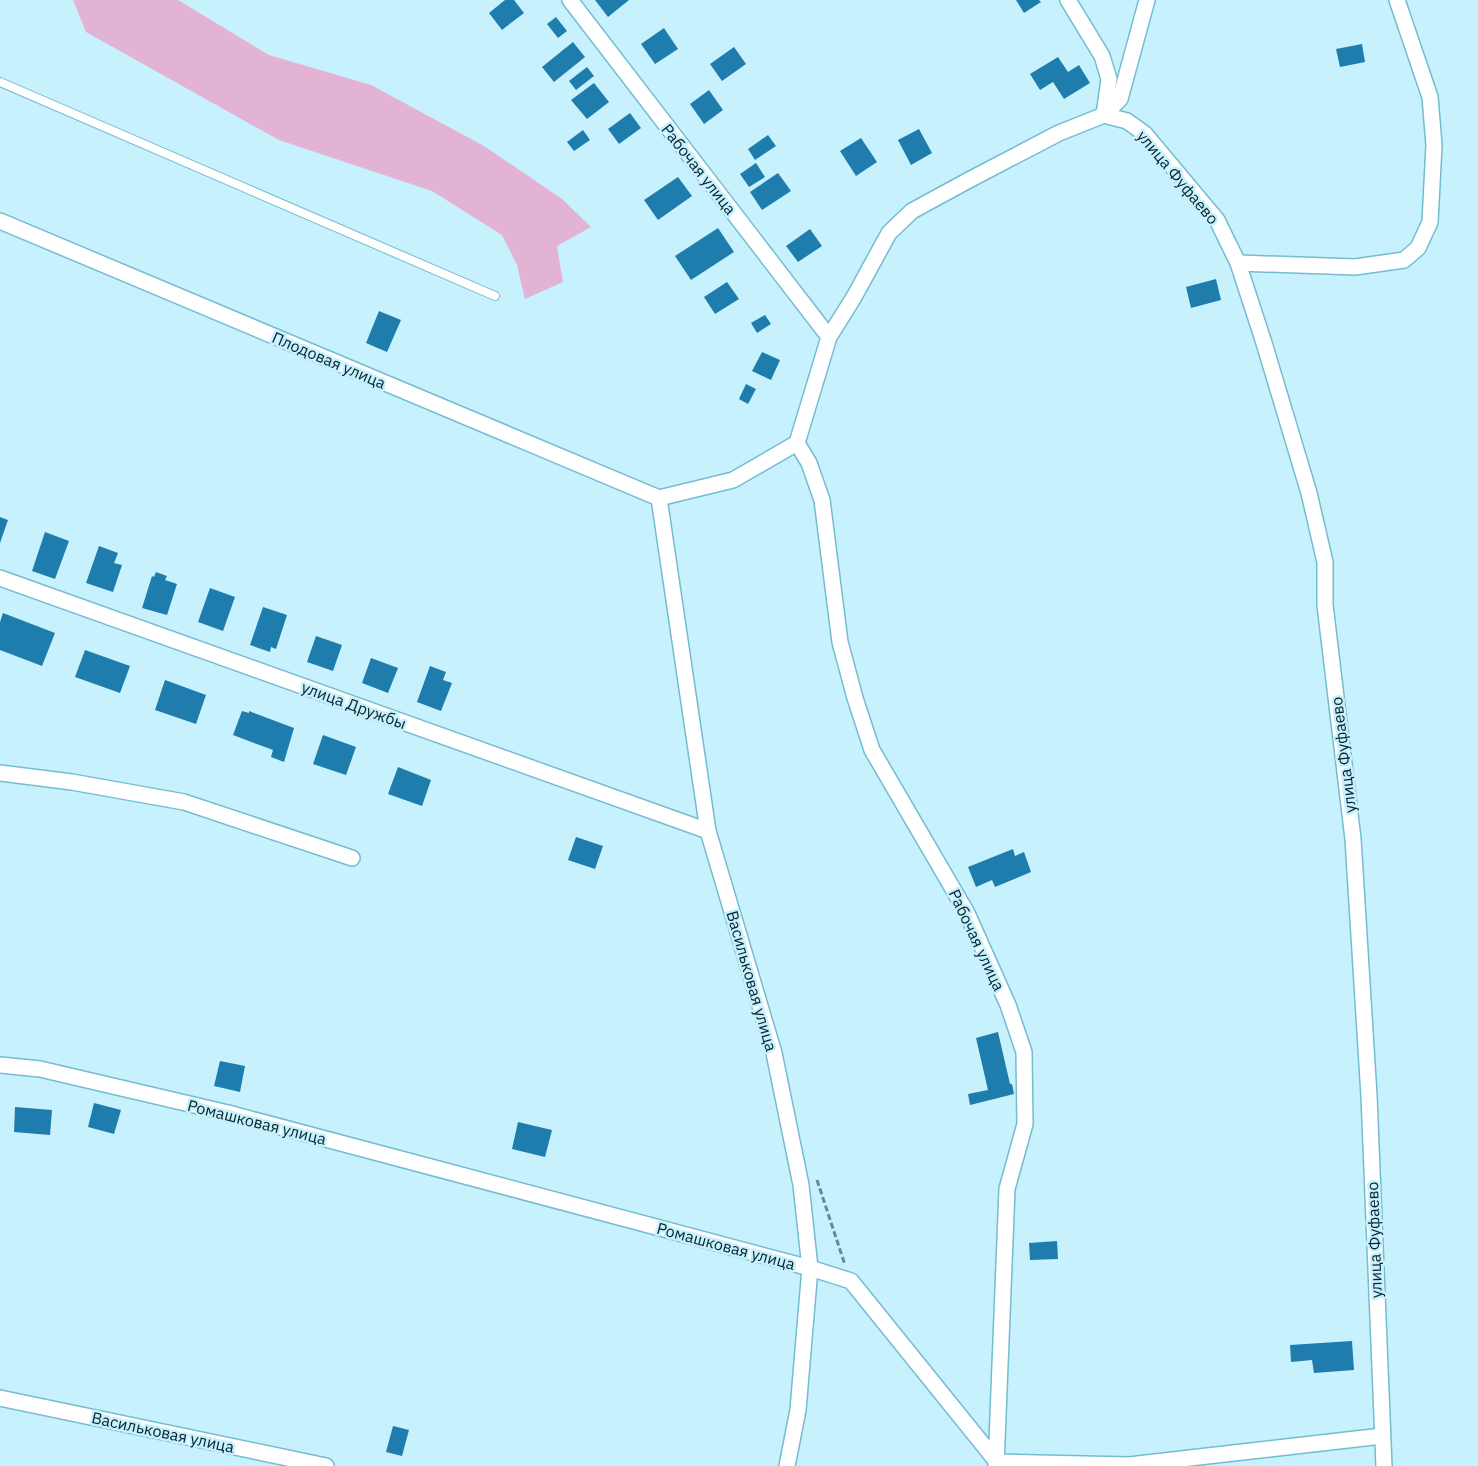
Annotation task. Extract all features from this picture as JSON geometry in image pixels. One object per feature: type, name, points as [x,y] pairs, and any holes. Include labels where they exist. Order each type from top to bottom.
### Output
[{"type":"street","name":"Рабочая улица","points":[[570,0],[829,337]]},
{"type":"street","points":[[1068,0],[1102,56],[1109,79],[1104,115]]},
{"type":"street","points":[[659,498],[733,480],[797,443],[829,337],[889,233],[912,211],[1059,133],[1104,115],[1120,99],[1147,0]]},
{"type":"street","points":[[1238,263],[1355,267],[1404,260],[1418,248],[1430,222],[1433,136],[1430,97],[1397,0]]},
{"type":"street","name":"улица Фуфаево","points":[[1104,115],[1127,121],[1145,134],[1217,220],[1238,263],[1309,493],[1325,562],[1325,605],[1353,839],[1369,1096],[1384,1466]]},
{"type":"street","name":"Плодовая улица","points":[[0,221],[659,498]]},
{"type":"street","name":"Рабочая улица","points":[[797,443],[809,463],[822,500],[840,642],[872,750],[968,913],[1008,1005],[1024,1052],[1025,1124],[1007,1189],[996,1464]]},
{"type":"street","name":"Васильковая улица","points":[[659,498],[708,831],[774,1053],[801,1185],[810,1268],[798,1410],[787,1466]]},
{"type":"street","name":"улица Дружбы","points":[[0,578],[708,831]]},
{"type":"street","points":[[0,774],[72,782],[184,802],[352,858]]},
{"type":"street","name":"Ромашковая улица","points":[[0,1065],[40,1069],[228,1113],[810,1268],[850,1281],[996,1464]]},
{"type":"street","name":"Васильковая улица","points":[[0,1398],[326,1466]]},
{"type":"street","points":[[996,1464],[1130,1465],[1382,1436]]},
{"type":"lane","points":[[0,82],[495,296]]},
{"type":"shaded area","points":[[73,0],[178,0],[269,55],[371,85],[484,146],[562,199],[591,227],[557,246],[563,282],[525,299],[517,265],[502,235],[432,191],[279,140],[86,32]]},
{"type":"building","points":[[505,0],[514,0],[524,13],[502,30],[489,13]]},
{"type":"building","points":[[595,0],[629,0],[608,17]]},
{"type":"building","points":[[1016,0],[1039,0],[1041,2],[1024,13]]},
{"type":"building","points":[[556,17],[567,31],[558,38],[547,24]]},
{"type":"building","points":[[664,28],[678,49],[655,64],[641,44]]},
{"type":"building","points":[[573,42],[585,57],[554,82],[542,67]]},
{"type":"building","points":[[1362,44],[1365,62],[1340,67],[1336,49]]},
{"type":"building","points":[[734,47],[746,64],[722,81],[710,64]]},
{"type":"building","points":[[1058,57],[1068,72],[1079,65],[1090,83],[1064,99],[1053,82],[1040,90],[1030,74]]},
{"type":"building","points":[[587,67],[594,76],[576,90],[569,81]]},
{"type":"building","points":[[594,83],[609,102],[587,119],[571,100]]},
{"type":"building","points":[[709,90],[723,110],[704,124],[690,104]]},
{"type":"building","points":[[630,113],[641,128],[619,144],[608,129]]},
{"type":"building","points":[[919,129],[932,153],[911,165],[898,140]]},
{"type":"building","points":[[583,130],[590,140],[574,151],[567,142]]},
{"type":"building","points":[[768,135],[776,146],[755,160],[748,149]]},
{"type":"building","points":[[861,138],[877,162],[856,176],[840,151]]},
{"type":"building","points":[[756,163],[765,177],[749,187],[740,174]]},
{"type":"building","points":[[778,173],[791,191],[762,210],[750,192]]},
{"type":"building","points":[[678,177],[692,196],[658,220],[644,200]]},
{"type":"building","points":[[718,228],[734,252],[691,280],[675,256]]},
{"type":"building","points":[[810,229],[822,246],[798,262],[786,246]]},
{"type":"building","points":[[1216,279],[1221,300],[1191,308],[1186,287]]},
{"type":"building","points":[[727,282],[739,299],[715,314],[704,297]]},
{"type":"building","points":[[379,311],[401,320],[387,352],[366,343]]},
{"type":"building","points":[[765,315],[771,324],[757,333],[751,323]]},
{"type":"building","points":[[762,352],[780,360],[771,380],[752,371]]},
{"type":"building","points":[[746,384],[756,389],[748,404],[739,399]]},
{"type":"building","points":[[0,517],[8,520],[0,543]]},
{"type":"building","points":[[45,532],[69,541],[55,579],[32,571]]},
{"type":"building","points":[[99,546],[118,553],[114,563],[122,565],[113,592],[86,583]]},
{"type":"building","points":[[156,572],[167,576],[165,580],[177,584],[167,615],[142,608],[152,576],[154,577]]},
{"type":"building","points":[[210,588],[235,597],[223,631],[198,622]]},
{"type":"building","points":[[263,607],[287,615],[276,649],[271,647],[270,652],[250,645]]},
{"type":"building","points":[[3,613],[55,633],[42,666],[0,650],[0,622]]},
{"type":"building","points":[[316,636],[342,645],[333,671],[307,662]]},
{"type":"building","points":[[85,650],[130,666],[120,693],[75,677]]},
{"type":"building","points":[[371,658],[398,668],[388,693],[362,683]]},
{"type":"building","points":[[430,666],[446,672],[443,680],[452,683],[441,711],[417,702]]},
{"type":"building","points":[[165,680],[206,695],[196,724],[155,710]]},
{"type":"building","points":[[242,711],[249,713],[249,711],[294,728],[284,762],[271,757],[273,750],[233,735]]},
{"type":"building","points":[[323,735],[356,747],[346,775],[313,764]]},
{"type":"building","points":[[398,767],[431,780],[422,806],[388,794]]},
{"type":"building","points":[[576,837],[603,846],[595,869],[568,860]]},
{"type":"building","points":[[1013,849],[1015,856],[1024,852],[1031,872],[995,887],[992,880],[976,887],[968,867]]},
{"type":"building","points":[[998,1032],[1014,1094],[970,1105],[968,1094],[988,1090],[976,1038]]},
{"type":"building","points":[[220,1061],[245,1066],[240,1092],[214,1086]]},
{"type":"building","points":[[94,1103],[121,1110],[114,1134],[88,1127]]},
{"type":"building","points":[[15,1107],[52,1110],[50,1135],[14,1132]]},
{"type":"building","points":[[518,1122],[552,1130],[545,1157],[512,1149]]},
{"type":"building","points":[[1057,1241],[1058,1259],[1030,1260],[1029,1243]]},
{"type":"building","points":[[1352,1341],[1354,1370],[1314,1373],[1312,1360],[1291,1362],[1290,1345]]},
{"type":"building","points":[[393,1426],[409,1430],[402,1456],[386,1452]]}]
